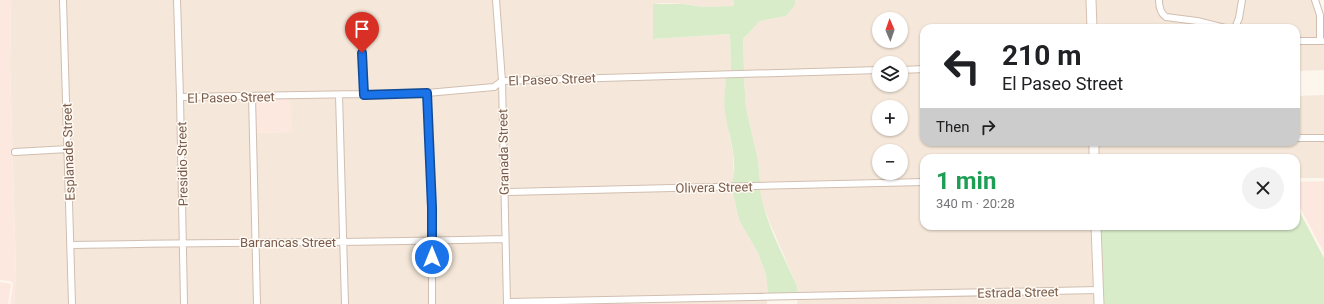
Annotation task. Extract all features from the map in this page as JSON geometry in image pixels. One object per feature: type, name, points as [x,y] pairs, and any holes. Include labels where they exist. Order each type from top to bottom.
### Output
[{"type":"street","name":"Esplanade Street","points":[[64,0],[72,304]]},
{"type":"street","name":"Presidio Street","points":[[177,0],[184,304]]},
{"type":"street","name":"Granada Street","points":[[496,0],[502,81],[507,303]]},
{"type":"street","points":[[1091,0],[1092,24]]},
{"type":"street","points":[[1159,0],[1159,7],[1163,15],[1166,17],[1209,24]]},
{"type":"street","points":[[1237,24],[1242,0]]},
{"type":"street","points":[[1300,41],[1322,41],[1320,15],[1315,0]]},
{"type":"street","points":[[362,40],[364,95]]},
{"type":"street","points":[[908,70],[920,69]]},
{"type":"street","name":"El Paseo Street","points":[[180,97],[427,93],[494,88],[502,81],[872,70]]},
{"type":"street","points":[[427,93],[432,208],[432,304]]},
{"type":"street","points":[[339,95],[345,304]]},
{"type":"street","points":[[252,96],[258,304]]},
{"type":"street","points":[[1300,138],[1324,138]]},
{"type":"street","points":[[16,152],[68,149]]},
{"type":"street","name":"Olivera Street","points":[[504,192],[920,182]]},
{"type":"street","points":[[1096,230],[1099,304]]},
{"type":"street","name":"Barrancas Street","points":[[71,246],[183,243],[505,240]]},
{"type":"street","name":"Estrada Street","points":[[507,303],[1098,290]]},
{"type":"shaded area","points":[[0,0],[11,0],[10,65],[16,274],[14,304],[10,304],[13,284],[11,281],[0,280]]},
{"type":"shaded area","points":[[11,0],[61,0],[66,146],[13,149],[13,155],[66,152],[69,304],[14,304],[16,274],[10,65]]},
{"type":"shaded area","points":[[66,0],[174,0],[180,240],[73,242]]},
{"type":"shaded area","points":[[179,0],[493,0],[499,79],[493,84],[426,90],[367,91],[364,37],[359,37],[361,92],[183,94]]},
{"type":"shaded area","points":[[498,0],[734,0],[734,6],[703,7],[683,4],[653,4],[653,39],[730,34],[731,71],[504,77]]},
{"type":"shaded area","points":[[795,0],[1089,0],[1089,24],[920,24],[920,66],[908,67],[908,56],[872,56],[872,67],[744,71],[743,39],[760,21],[786,16],[795,5]]},
{"type":"shaded area","points":[[1094,0],[1156,0],[1160,17],[1164,20],[1197,24],[1094,24]]},
{"type":"shaded area","points":[[1162,0],[1239,0],[1237,17],[1234,24],[1221,24],[1198,18],[1167,14],[1162,6]]},
{"type":"shaded area","points":[[1244,0],[1313,0],[1317,15],[1317,38],[1300,38],[1300,24],[1240,24],[1242,19]]},
{"type":"shaded area","points":[[1300,44],[1324,44],[1324,70],[1300,71]]},
{"type":"shaded area","points":[[920,72],[920,146],[1091,146],[1091,154],[920,154],[920,178],[908,178],[908,144],[872,144],[872,179],[760,182],[758,160],[746,108],[744,77],[872,74],[872,92],[908,92],[908,73]]},
{"type":"shaded area","points":[[726,78],[729,135],[733,153],[734,177],[732,183],[506,188],[505,84]]},
{"type":"shaded area","points":[[499,89],[502,236],[435,238],[429,96],[494,91]]},
{"type":"shaded area","points":[[1324,95],[1324,135],[1300,135],[1300,96]]},
{"type":"shaded area","points":[[424,96],[429,238],[345,238],[342,98]]},
{"type":"shaded area","points":[[337,98],[340,238],[259,239],[256,133],[291,132],[290,99]]},
{"type":"shaded area","points":[[250,99],[253,239],[186,240],[183,100]]},
{"type":"shaded area","points":[[255,99],[290,99],[292,132],[256,133]]},
{"type":"shaded area","points":[[1300,141],[1324,141],[1324,178],[1300,178],[1300,154],[1097,154],[1097,146],[1300,146]]},
{"type":"shaded area","points":[[1324,181],[1324,253],[1300,208],[1300,182]]},
{"type":"shaded area","points":[[920,185],[920,230],[1093,230],[1095,287],[798,293],[797,286],[769,221],[761,199],[760,189]]},
{"type":"shaded area","points":[[732,189],[739,220],[758,253],[766,274],[768,294],[509,299],[506,195]]},
{"type":"shaded area","points":[[502,243],[504,304],[435,304],[434,244]]},
{"type":"shaded area","points":[[429,244],[430,304],[347,304],[346,245]]},
{"type":"shaded area","points":[[254,245],[255,304],[187,304],[186,246]]},
{"type":"shaded area","points":[[259,245],[340,245],[342,304],[260,304]]},
{"type":"shaded area","points":[[180,246],[181,304],[75,304],[73,249]]},
{"type":"shaded area","points":[[0,282],[11,284],[8,304],[0,304]]},
{"type":"shaded area","points":[[1096,293],[1096,304],[797,304],[798,299]]},
{"type":"shaded area","points":[[767,300],[767,304],[576,304]]},
{"type":"green space","points":[[734,0],[795,0],[795,5],[786,16],[760,21],[743,39],[744,71],[731,71],[730,34],[653,39],[653,4],[683,4],[703,7],[734,6]]},
{"type":"green space","points":[[744,77],[746,108],[758,160],[760,182],[732,183],[734,174],[734,156],[724,108],[726,78]]},
{"type":"green space","points":[[732,189],[760,189],[762,201],[770,226],[797,286],[798,293],[768,294],[766,274],[758,253],[739,220]]},
{"type":"green space","points":[[1300,213],[1324,258],[1324,304],[1101,304],[1099,230],[1300,230]]},
{"type":"route","points":[[362,53],[364,95],[427,93],[432,208],[432,257]]}]
